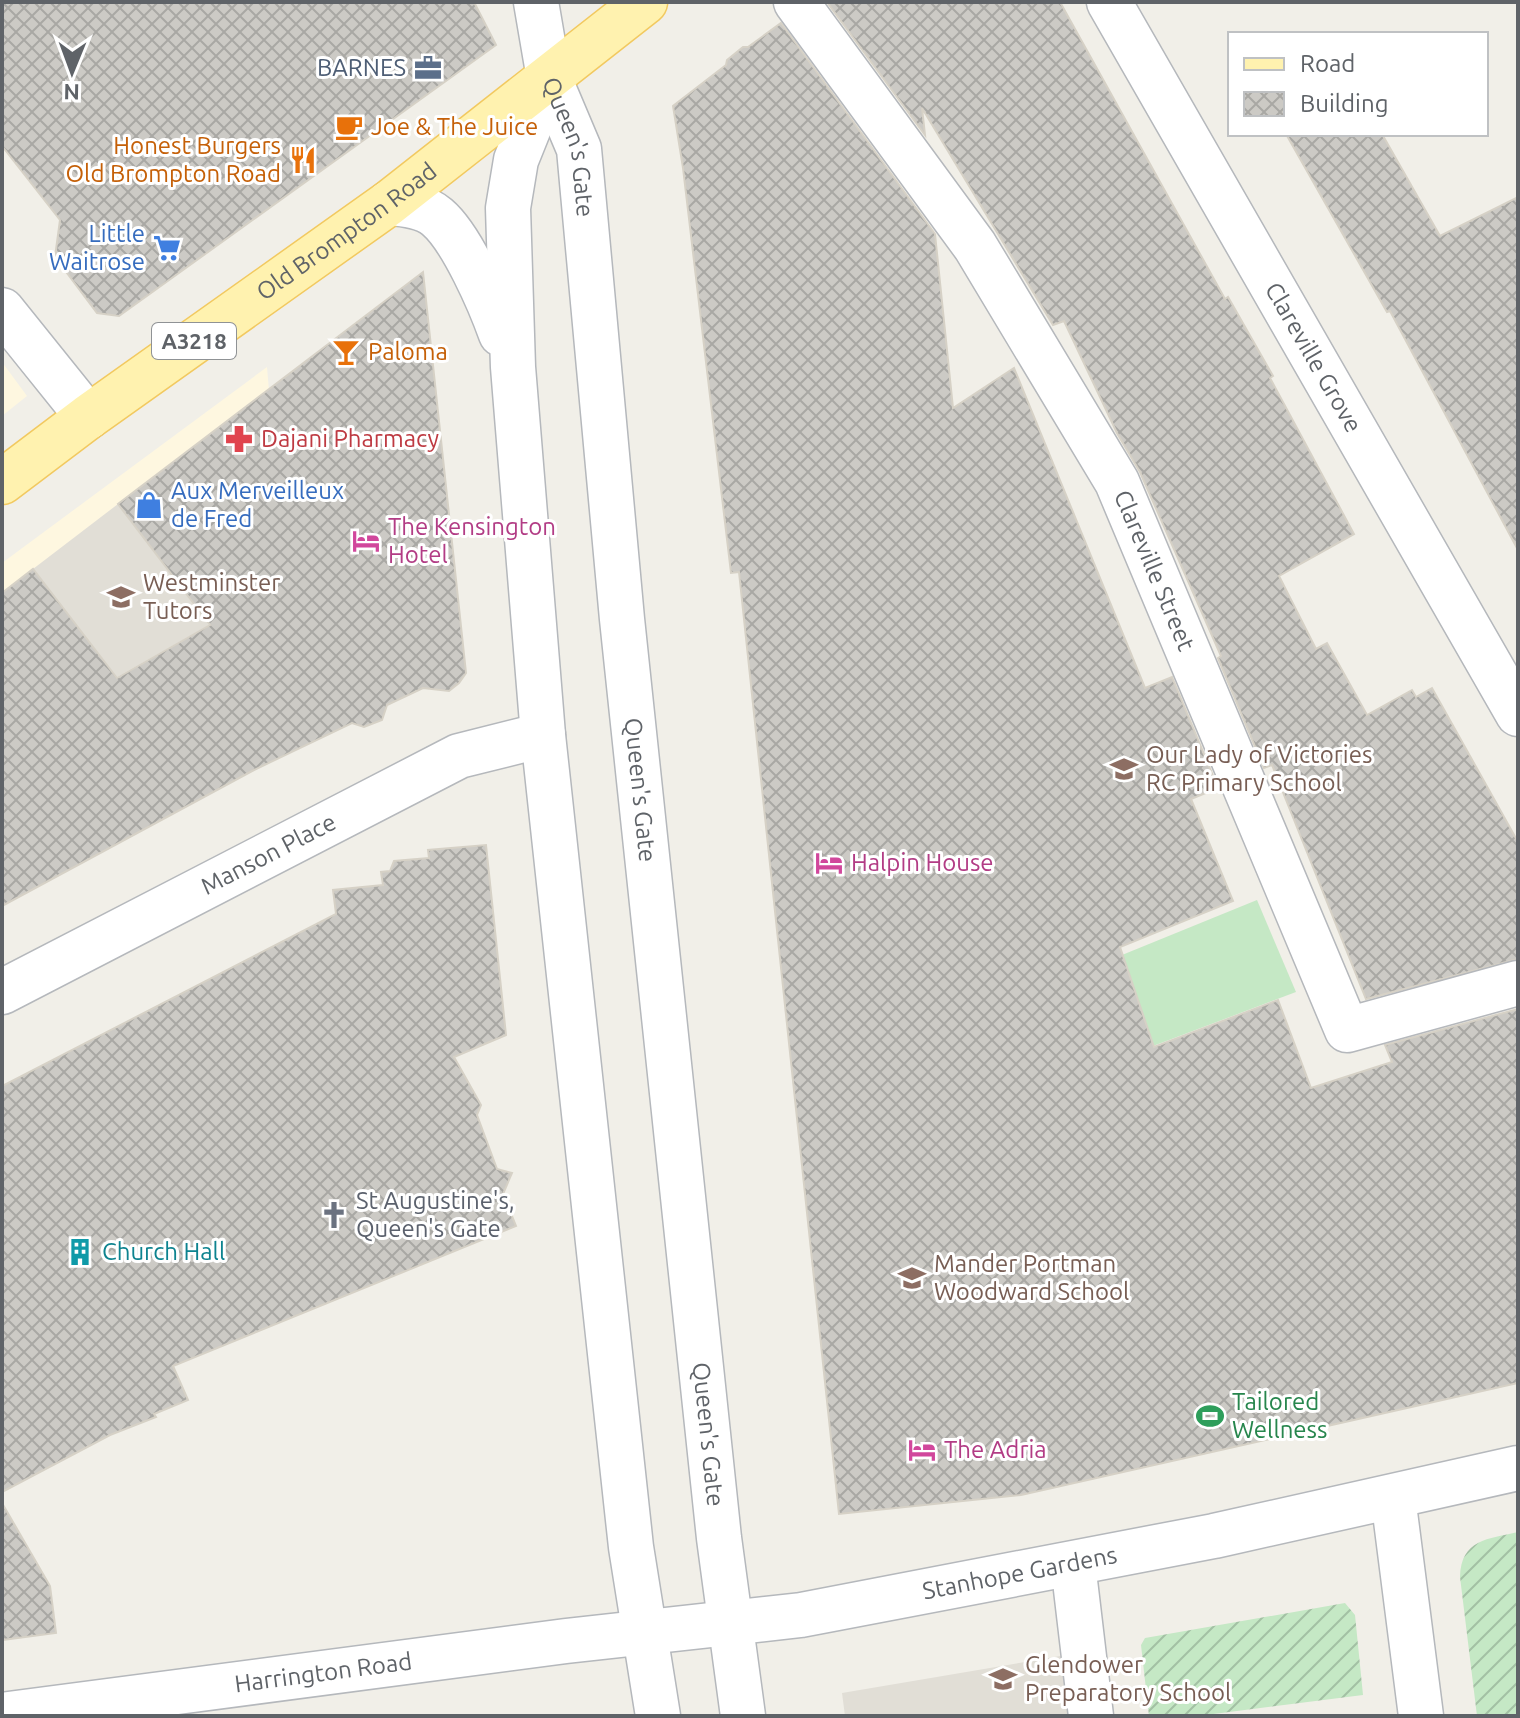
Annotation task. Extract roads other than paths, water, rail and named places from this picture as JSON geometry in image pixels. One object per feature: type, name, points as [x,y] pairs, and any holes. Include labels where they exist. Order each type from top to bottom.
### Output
[{"type":"main road","name":"Old Brompton Road","points":[[2,482],[88,417],[389,203],[645,2]]},
{"type":"street","points":[[536,2],[549,78]]},
{"type":"street","name":"Clareville Street","points":[[796,2],[975,246],[1117,482],[1347,1030],[1518,983]]},
{"type":"street","name":"Clareville Grove","points":[[1109,2],[1518,714]]},
{"type":"street","name":"Queen's Gate","points":[[549,78],[516,160],[508,208],[513,367],[543,735],[631,1547],[658,1716]]},
{"type":"street","name":"Queen's Gate","points":[[549,78],[579,149],[622,619],[730,1623],[743,1716]]},
{"type":"street","points":[[389,203],[414,205],[436,216],[450,232],[487,295],[513,367]]},
{"type":"street","points":[[2,310],[88,417]]},
{"type":"street","name":"Manson Place","points":[[2,992],[459,756],[543,735]]},
{"type":"street","name":"Stanhope Gardens","points":[[645,1632],[801,1615],[1073,1564],[1518,1468]]},
{"type":"street","points":[[1393,1497],[1421,1716]]},
{"type":"street","points":[[1073,1564],[1091,1716]]},
{"type":"street","name":"Harrington Road","points":[[2,1715],[645,1632]]},
{"type":"place","name":"BARNES","points":[[428,68]]},
{"type":"place","name":"Joe & The Juice","points":[[349,127]]},
{"type":"place","name":"Honest Burgers Old Brompton Road","points":[[303,160]]},
{"type":"place","name":"Little Waitrose","points":[[167,248]]},
{"type":"place","name":"Paloma","points":[[346,352]]},
{"type":"place","name":"Dajani Pharmacy","points":[[239,439]]},
{"type":"place","name":"Aux Merveilleux de Fred","points":[[149,505]]},
{"type":"place","name":"The Kensington Hotel","points":[[366,541]]},
{"type":"place","name":"Westminster Tutors","points":[[121,597]]},
{"type":"place","name":"Our Lady of Victories RC Primary School","points":[[1124,769]]},
{"type":"place","name":"Halpin House","points":[[829,863]]},
{"type":"place","name":"St Augustine's, Queen's Gate","points":[[334,1215]]},
{"type":"place","name":"Church Hall","points":[[80,1252]]},
{"type":"place","name":"Mander Portman Woodward School","points":[[912,1278]]},
{"type":"place","name":"Tailored Wellness","points":[[1210,1416]]},
{"type":"place","name":"The Adria","points":[[922,1450]]},
{"type":"place","name":"Glendower Preparatory School","points":[[1003,1679]]}]
